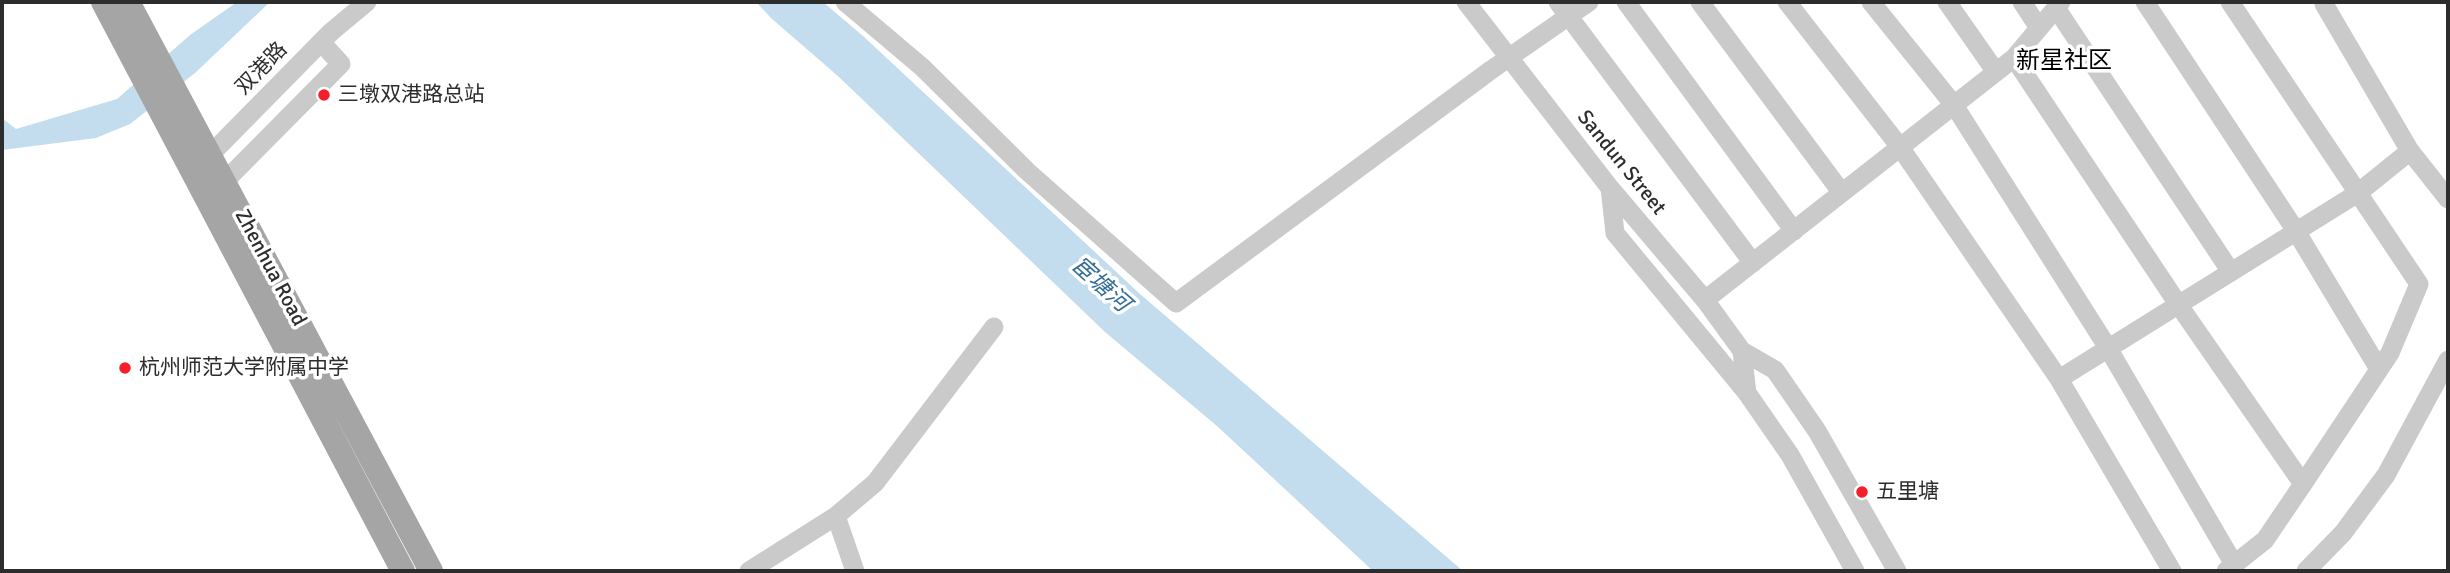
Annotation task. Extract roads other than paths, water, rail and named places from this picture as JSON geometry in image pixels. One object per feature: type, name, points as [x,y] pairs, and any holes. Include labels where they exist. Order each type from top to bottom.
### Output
[{"type":"main road","name":"Zhenhua Road","points":[[103,2],[145,57]]},
{"type":"main road","name":"Zhenhua Road","points":[[128,2],[145,57],[201,163],[403,571]]},
{"type":"main road","name":"Zhenhua Road","points":[[201,163],[224,182],[431,571]]},
{"type":"street","name":"双港路","points":[[201,163],[321,42],[367,2]]},
{"type":"street","points":[[845,2],[922,67],[1027,171],[1176,303],[1508,58],[1563,9],[1589,2]]},
{"type":"street","name":"Sandun Street","points":[[1466,2],[1610,188],[1705,300],[1742,351],[1775,370],[1817,430],[1897,571]]},
{"type":"street","points":[[1626,2],[1794,231]]},
{"type":"street","points":[[1700,2],[1842,193]]},
{"type":"street","points":[[1787,2],[1900,147],[2059,379],[2172,571]]},
{"type":"street","points":[[1871,2],[1954,105],[2108,348],[2231,568],[2265,540],[2390,353],[2419,284],[2230,2]]},
{"type":"street","points":[[1947,2],[1996,72]]},
{"type":"street","points":[[2022,2],[2039,28]]},
{"type":"street","points":[[2146,2],[2296,231],[2379,369]]},
{"type":"street","points":[[2324,4],[2410,151],[2448,199]]},
{"type":"street","points":[[1705,300],[2014,58],[2058,5],[2231,272]]},
{"type":"street","points":[[1563,9],[1753,263]]},
{"type":"street","points":[[224,182],[341,64],[321,42]]},
{"type":"street","points":[[2014,58],[2178,304],[2303,484]]},
{"type":"street","points":[[2059,379],[2358,192],[2410,151]]},
{"type":"street","points":[[1610,188],[1615,233],[1747,393]]},
{"type":"street","points":[[749,571],[836,516],[874,483],[994,327]]},
{"type":"street","name":"Sandun Street","points":[[1742,351],[1747,393],[1790,455],[1855,571]]},
{"type":"street","points":[[2306,571],[2343,533],[2386,475],[2448,360]]},
{"type":"street","points":[[836,516],[855,571]]},
{"type":"water","points":[[237,2],[270,2],[195,73],[130,124],[96,138],[2,150],[2,118],[16,129],[117,99],[190,35]]},
{"type":"water","name":"宦塘河","points":[[756,2],[823,2],[1140,294],[1463,571],[1373,571],[1217,426],[1105,332],[839,77]]},
{"type":"place","name":"三墩双港路总站","points":[[324,95]]},
{"type":"place","name":"杭州师范大学附属中学","points":[[125,368]]},
{"type":"place","name":"五里塘","points":[[1862,492]]},
{"type":"district","name":"新星社区","points":[[2064,62]]}]
